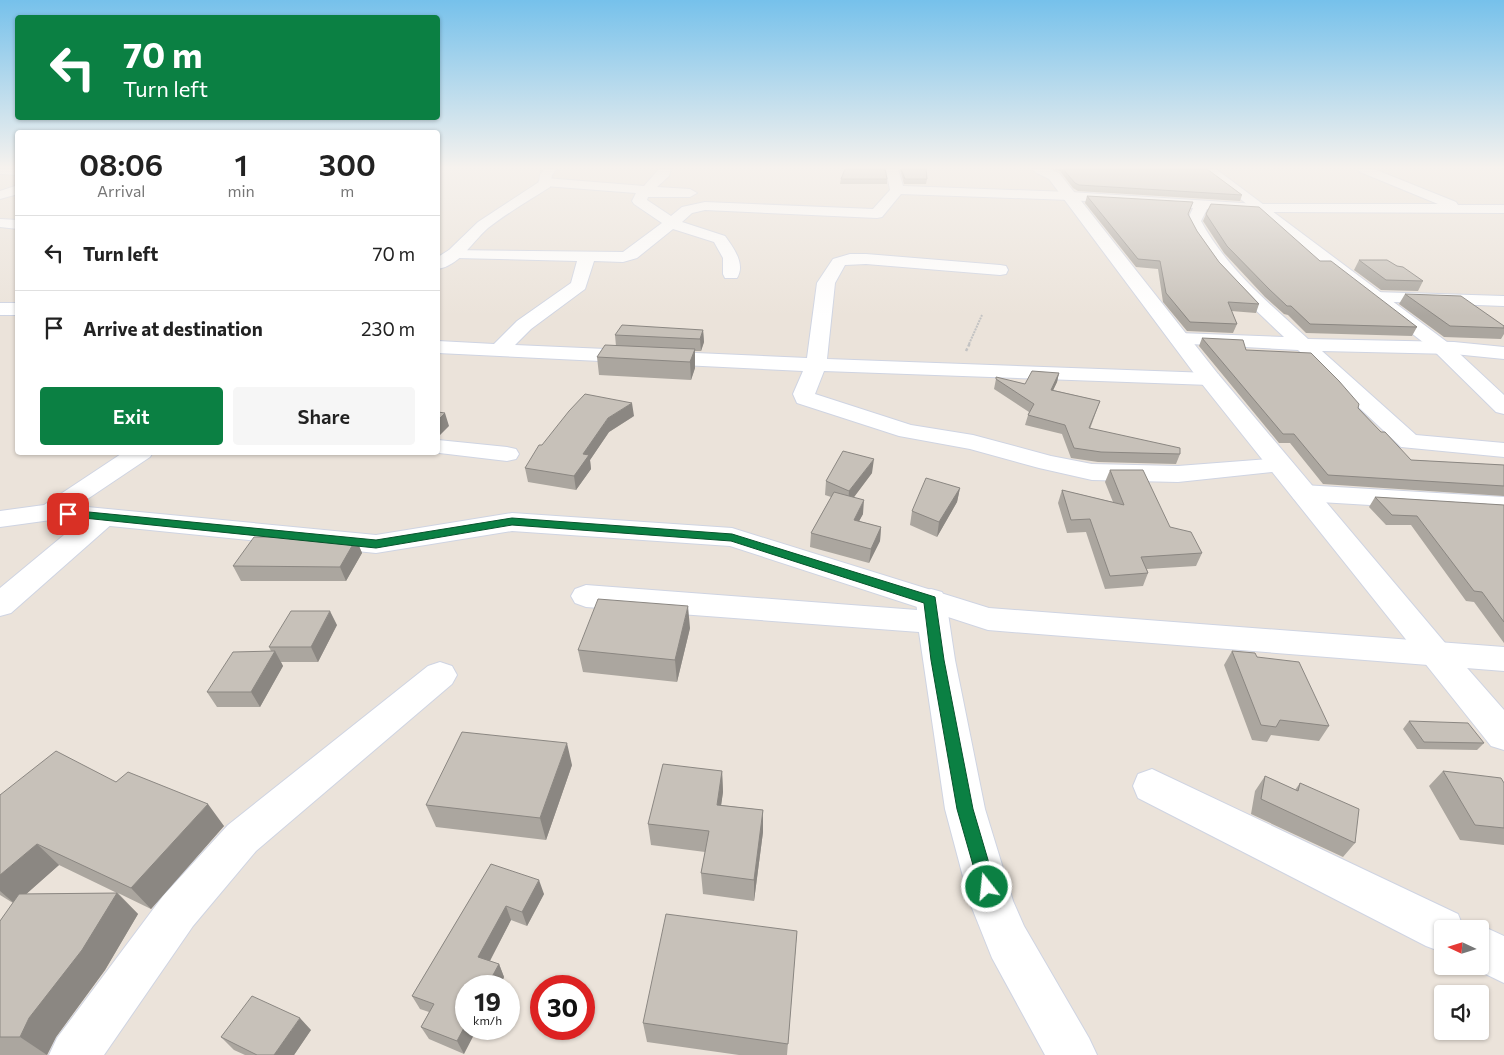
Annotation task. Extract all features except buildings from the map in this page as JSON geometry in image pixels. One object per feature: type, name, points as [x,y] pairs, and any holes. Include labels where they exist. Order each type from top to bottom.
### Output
[{"type":"street","points":[[440,263],[457,251],[483,225],[494,218]]},
{"type":"street","points":[[664,218],[671,223],[720,238],[732,258],[731,274]]},
{"type":"street","points":[[440,249],[623,257],[631,255],[677,218]]},
{"type":"street","points":[[1087,218],[1210,379],[1280,466],[1434,653],[1504,734]]},
{"type":"street","points":[[1195,218],[1194,221],[1200,233],[1233,277],[1282,325],[1409,442],[1504,450]]},
{"type":"street","points":[[1270,218],[1440,346],[1504,407]]},
{"type":"street","points":[[0,223],[15,225]]},
{"type":"street","points":[[499,350],[524,325],[579,285],[587,256]]},
{"type":"street","points":[[1000,270],[850,258],[839,262],[826,283],[816,365],[804,394],[805,398],[914,433],[973,442],[1092,472],[1146,474],[1280,466]]},
{"type":"street","points":[[1374,297],[1504,301]]},
{"type":"street","points":[[0,309],[15,309]]},
{"type":"street","points":[[1179,339],[1372,347],[1440,346],[1484,349],[1504,353]]},
{"type":"street","points":[[440,347],[816,365],[1210,379]]},
{"type":"street","points":[[440,447],[507,454]]},
{"type":"street","points":[[51,512],[136,455]]},
{"type":"street","points":[[1303,493],[1504,505]]},
{"type":"street","points":[[0,519],[51,512],[376,544],[512,522],[732,537],[931,611]]},
{"type":"street","points":[[0,605],[103,517]]},
{"type":"street","points":[[586,596],[931,611],[988,619],[1504,659]]},
{"type":"street","points":[[931,611],[965,809],[992,903],[1008,942],[1072,1055]]},
{"type":"street","points":[[74,1055],[178,910],[242,838],[440,675]]},
{"type":"street","points":[[1152,786],[1434,926]]},
{"type":"street","points":[[1489,952],[1504,960]]},
{"type":"path","points":[[957,370],[982,315]]},
{"type":"route","points":[[68,514],[376,544],[512,522],[732,537],[930,600],[938,660],[965,809],[987,887]]}]
